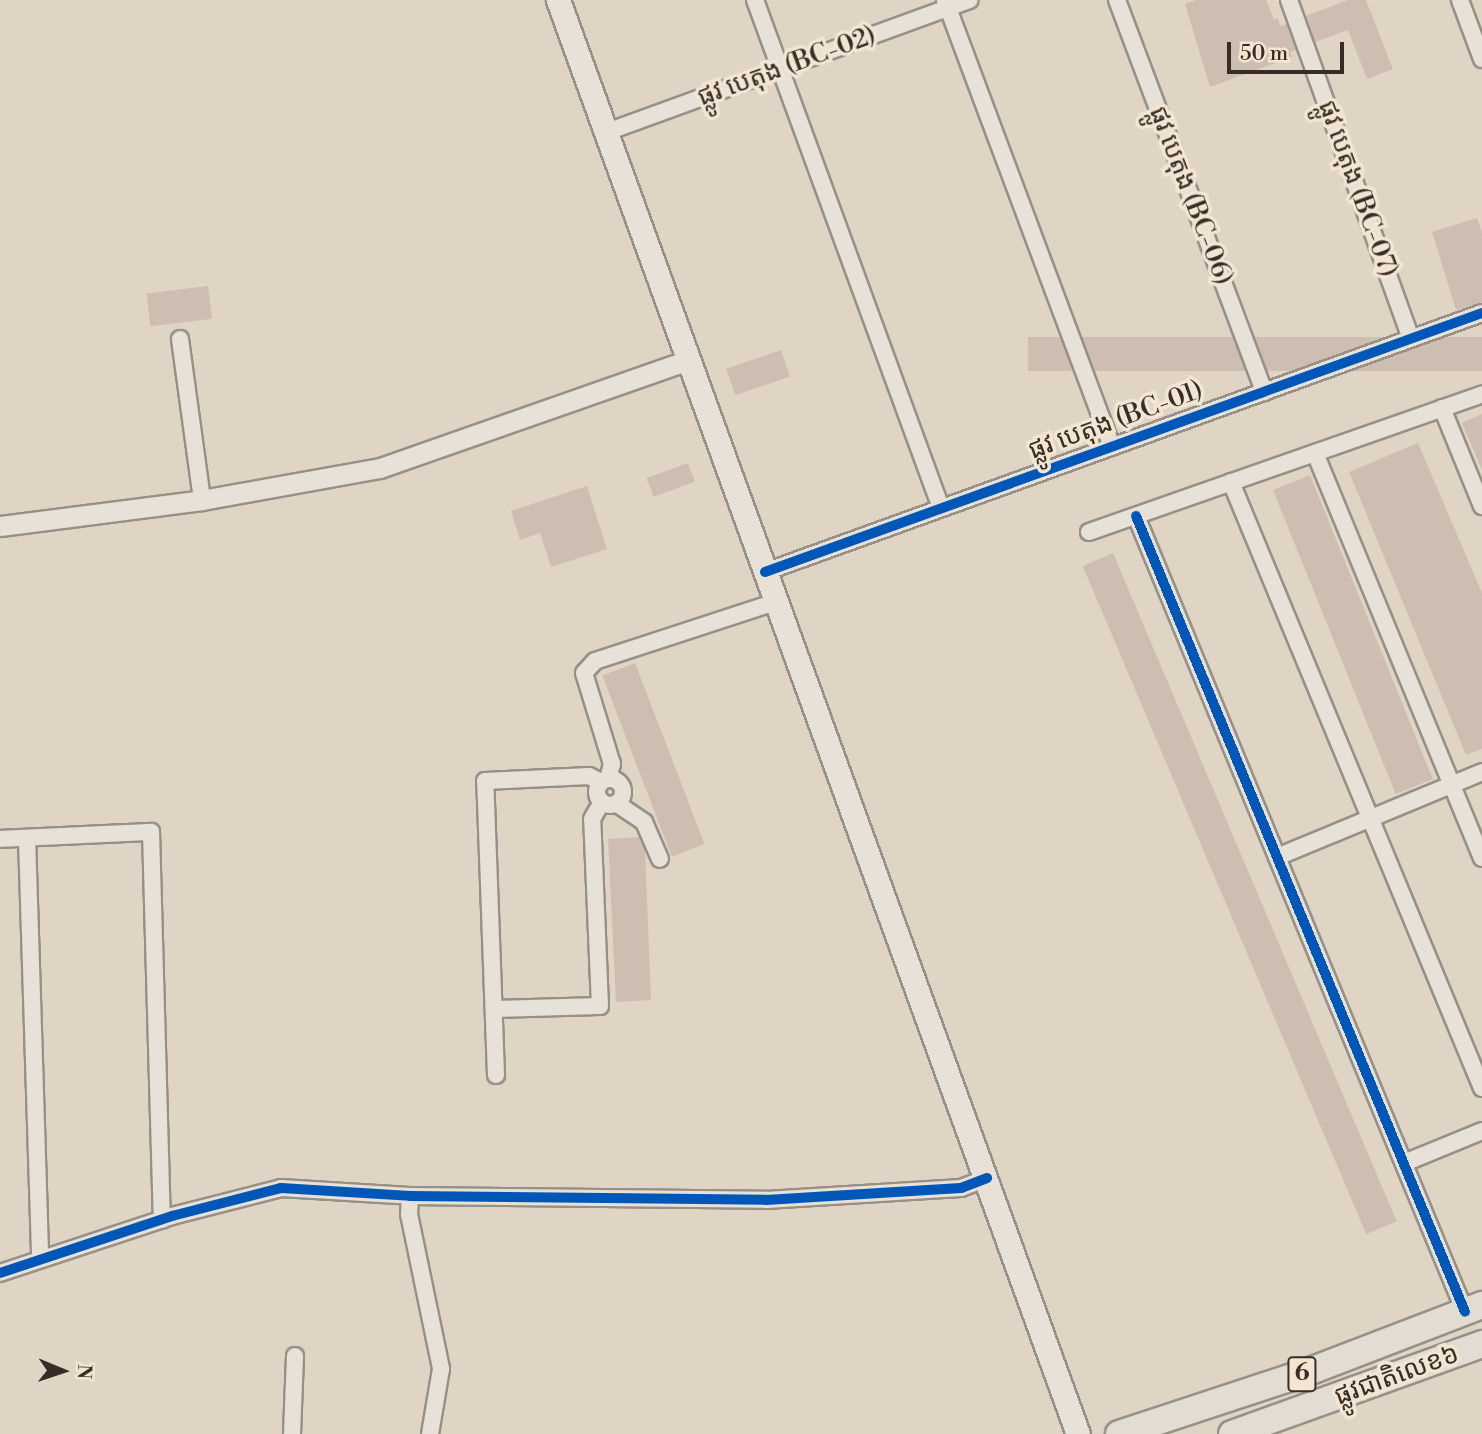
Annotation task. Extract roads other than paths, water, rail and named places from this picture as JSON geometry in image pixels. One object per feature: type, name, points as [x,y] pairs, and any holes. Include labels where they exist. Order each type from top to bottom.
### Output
[{"type":"highway","name":"ផ្លូវជាតិលេខ៦","points":[[1119,1434],[1305,1373],[1474,1309]]},
{"type":"highway","name":"ផ្លូវជាតិលេខ៦","points":[[1233,1434],[1482,1344]]},
{"type":"main road","points":[[558,0],[604,133],[988,1178],[1078,1434]]},
{"type":"street","points":[[755,0],[941,508]]},
{"type":"street","name":"ផ្លូវ បេតុង (BC-02)","points":[[604,133],[947,4],[970,0]]},
{"type":"street","name":"ផ្លូវ បេតុង (BC-06)","points":[[1117,0],[1264,391]]},
{"type":"street","name":"ផ្លូវ បេតុង (BC-07)","points":[[1289,0],[1411,338]]},
{"type":"street","points":[[1460,0],[1482,59]]},
{"type":"street","points":[[947,4],[1112,446]]},
{"type":"street","name":"ផ្លូវ បេតុង (BC-01)","points":[[765,572],[1482,313]]},
{"type":"street","points":[[180,338],[202,500]]},
{"type":"street","points":[[0,526],[202,500],[380,468],[689,360]]},
{"type":"street","points":[[1089,533],[1482,394]]},
{"type":"street","points":[[1442,408],[1482,506]]},
{"type":"street","points":[[1315,453],[1482,858]]},
{"type":"street","points":[[1231,482],[1368,819],[1482,1088]]},
{"type":"street","points":[[1136,516],[1404,1163],[1474,1309]]},
{"type":"street","points":[[660,859],[644,821],[609,803],[597,793],[612,764],[584,673],[595,661],[776,602]]},
{"type":"street","points":[[1277,857],[1482,772]]},
{"type":"street","points":[[494,1009],[600,1006],[592,820],[622,788],[589,776],[485,781],[496,1075]]},
{"type":"street","points":[[0,839],[145,829],[153,837],[162,1220]]},
{"type":"street","points":[[27,838],[40,1259]]},
{"type":"street","points":[[1404,1163],[1482,1131]]},
{"type":"street","points":[[0,1273],[162,1220],[281,1188],[410,1196],[766,1200],[961,1188],[988,1178]]},
{"type":"street","points":[[410,1196],[409,1214],[441,1369],[430,1434]]},
{"type":"street","points":[[292,1434],[295,1356]]}]
